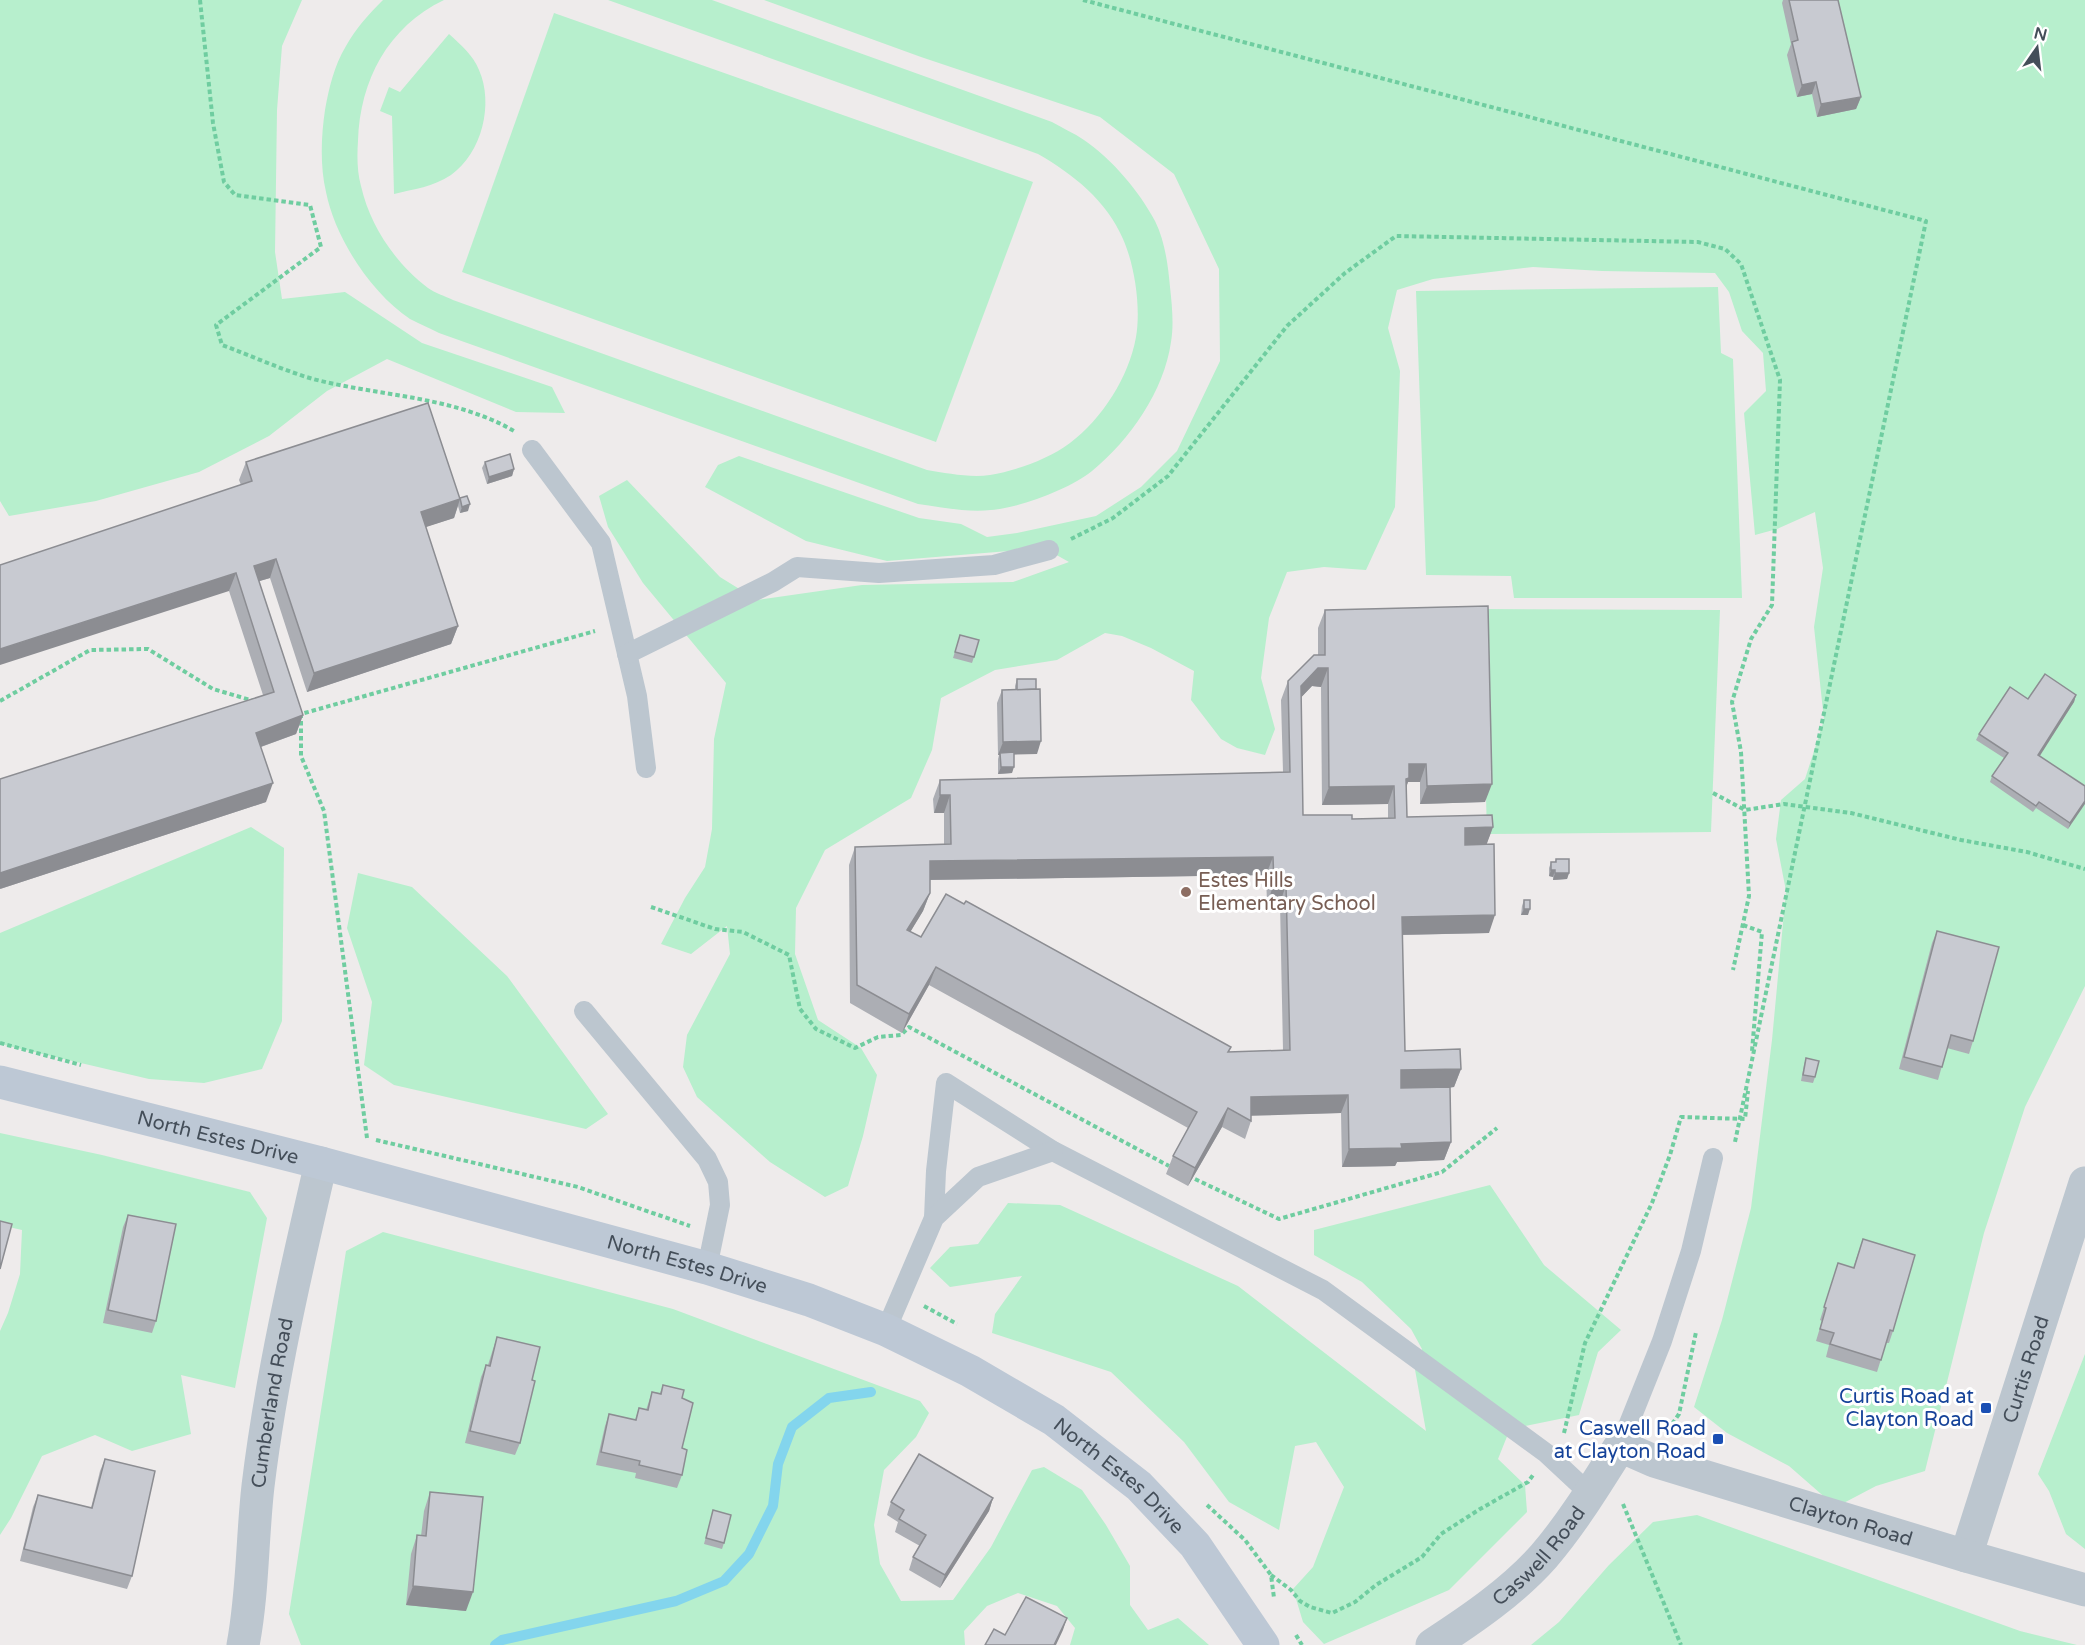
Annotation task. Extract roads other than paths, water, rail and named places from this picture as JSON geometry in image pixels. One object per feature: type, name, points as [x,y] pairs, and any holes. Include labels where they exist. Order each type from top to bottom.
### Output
[{"type":"main road","name":"North Estes Drive","points":[[0,1082],[321,1163],[707,1268],[809,1300],[886,1330],[970,1371],[1054,1420],[1138,1486],[1195,1545],[1263,1645]]},
{"type":"street","name":"Cumberland Road","points":[[243,1645],[249,1616],[252,1549],[259,1484],[285,1325],[321,1163]]},
{"type":"street","name":"Curtis Road","points":[[1966,1556],[2085,1183]]},
{"type":"street","name":"Caswell Road","points":[[1432,1645],[1499,1598],[1606,1498],[1620,1446]]},
{"type":"street","name":"Clayton Road","points":[[1620,1446],[1665,1464],[2085,1590]]},
{"type":"lane","points":[[532,450],[601,543],[637,696],[646,768]]},
{"type":"lane","points":[[627,654],[773,582],[797,567],[879,573],[994,565],[1049,550]]},
{"type":"lane","points":[[584,1011],[707,1159],[718,1182],[720,1205],[707,1268]]},
{"type":"lane","points":[[886,1330],[934,1218],[936,1171],[946,1083],[1053,1151],[1323,1290],[1606,1498]]},
{"type":"lane","points":[[934,1218],[978,1177],[1053,1151]]},
{"type":"lane","points":[[1620,1446],[1662,1341],[1688,1262],[1713,1158]]},
{"type":"waterway","points":[[495,1645],[502,1640],[676,1601],[724,1581],[749,1554],[773,1506],[778,1464],[792,1427],[829,1398],[871,1392]]},
{"type":"place","name":"Estes Hills Elementary School","points":[[1186,892]]},
{"type":"place","name":"Curtis Road at Clayton Road","points":[[1986,1408]]},
{"type":"place","name":"Caswell Road at Clayton Road","points":[[1718,1439]]}]
